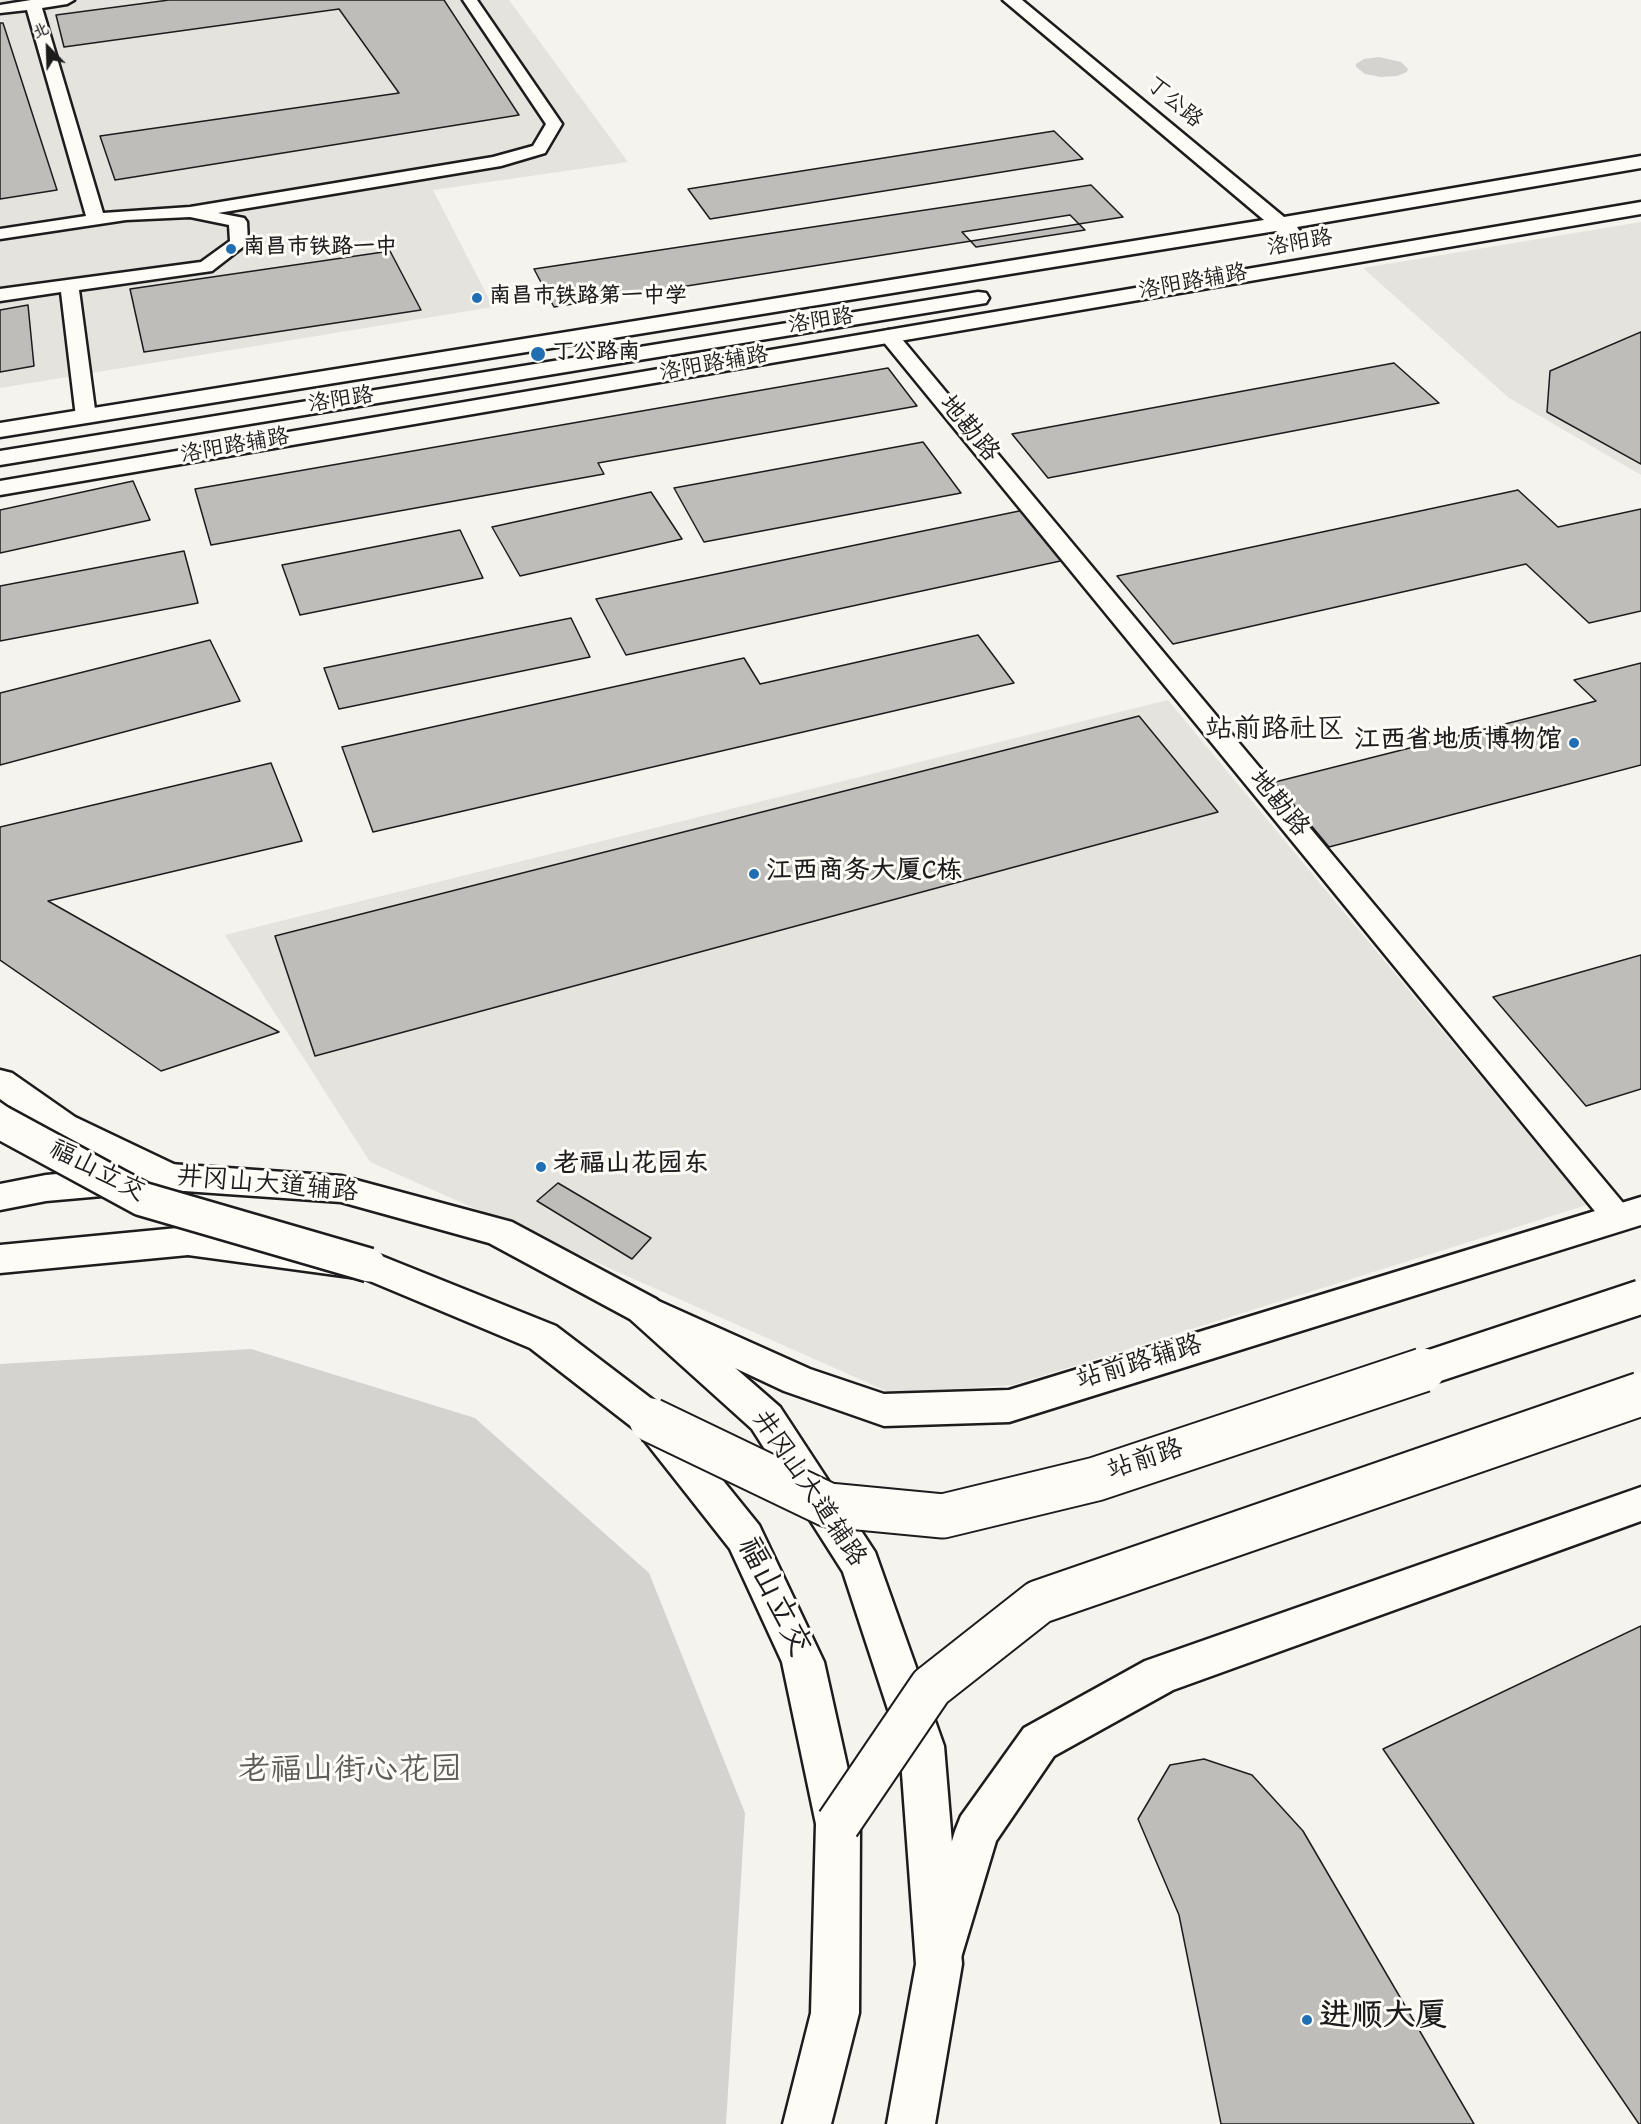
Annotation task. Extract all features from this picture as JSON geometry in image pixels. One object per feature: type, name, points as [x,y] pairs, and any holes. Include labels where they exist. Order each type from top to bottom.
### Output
[{"type":"street","name":"丁公路","points":[[1012,0],[1304,244]]},
{"type":"street","name":"洛阳路辅路","points":[[0,430],[1280,224],[1641,162]]},
{"type":"street","name":"洛阳路辅路","points":[[0,488],[1641,208]]},
{"type":"street","name":"洛阳路","points":[[1233,256],[1304,244]]},
{"type":"street","name":"洛阳路","points":[[0,458],[999,294]]},
{"type":"street","points":[[0,1082],[63,1126],[170,1177]]},
{"type":"street","name":"福山立交","points":[[0,1122],[142,1199],[369,1265],[543,1337],[651,1420],[745,1537],[803,1662],[838,1824],[835,2013],[807,2124]]},
{"type":"street","name":"井冈山大道辅路","points":[[0,1197],[46,1188],[170,1177],[341,1189],[499,1232],[642,1309],[766,1418],[861,1565],[922,1746],[939,1964],[911,2124]]},
{"type":"street","name":"站前路辅路","points":[[642,1309],[797,1380],[884,1410],[1009,1406],[1630,1214]]},
{"type":"street","name":"福山立交","points":[[0,1259],[188,1241],[369,1265]]},
{"type":"street","name":"站前路","points":[[651,1420],[828,1505],[943,1516],[1096,1479],[1641,1297]]},
{"type":"street","points":[[838,1824],[931,1687],[1039,1602],[1641,1394]]},
{"type":"street","points":[[939,1964],[977,1831],[1039,1742],[1160,1675],[1641,1504]]},
{"type":"lane","points":[[0,9],[67,0]]},
{"type":"lane","points":[[0,234],[126,215],[190,212],[495,162],[539,148],[554,124],[470,0]]},
{"type":"lane","points":[[33,4],[96,219]]},
{"type":"lane","points":[[0,295],[206,267],[239,243],[238,222],[190,212]]},
{"type":"lane","points":[[69,286],[86,417]]},
{"type":"lane","name":"地勘路","points":[[889,336],[1630,1214]]},
{"type":"shaded area","name":"南昌市铁路一中","points":[[0,0],[509,0],[628,162],[433,190],[493,307],[0,388]]},
{"type":"shaded area","points":[[1641,222],[1641,475],[1509,398],[1363,268]]},
{"type":"shaded area","points":[[1168,700],[1587,1205],[1013,1385],[891,1393],[370,1162],[225,935]]},
{"type":"green space","points":[[1379,57],[1401,62],[1408,69],[1407,72],[1397,76],[1381,77],[1365,74],[1356,67],[1356,64],[1364,59]]},
{"type":"green space","name":"老福山街心花园","points":[[251,1349],[475,1418],[649,1573],[745,1813],[726,2124],[0,2124],[0,1364]]},
{"type":"building","points":[[169,0],[444,0],[519,115],[115,180],[100,136],[399,93],[339,9],[64,47],[56,15]]},
{"type":"building","points":[[0,23],[3,23],[57,190],[0,199]]},
{"type":"building","points":[[1054,131],[1083,159],[710,219],[688,189]]},
{"type":"building","points":[[1091,185],[1123,217],[554,307],[534,269]]},
{"type":"building","points":[[1070,215],[1085,230],[976,247],[962,232]]},
{"type":"building","points":[[390,251],[421,310],[144,352],[130,289]]},
{"type":"building","points":[[28,305],[34,366],[0,372],[0,310]]},
{"type":"building","points":[[1641,332],[1641,464],[1547,412],[1550,371]]},
{"type":"building","points":[[1394,363],[1439,403],[1048,478],[1012,434]]},
{"type":"building","points":[[888,368],[917,406],[598,463],[604,474],[211,545],[195,489]]},
{"type":"building","points":[[923,442],[961,493],[704,542],[674,488]]},
{"type":"building","points":[[133,481],[150,520],[0,553],[0,510]]},
{"type":"building","points":[[1518,490],[1558,527],[1641,509],[1641,611],[1589,623],[1526,564],[1173,644],[1117,576]]},
{"type":"building","points":[[651,492],[682,539],[520,576],[492,527]]},
{"type":"building","points":[[1024,510],[1065,560],[626,655],[596,599]]},
{"type":"building","points":[[460,530],[483,578],[300,615],[282,565]]},
{"type":"building","points":[[184,551],[198,603],[0,641],[0,586]]},
{"type":"building","points":[[571,618],[590,657],[339,709],[324,668]]},
{"type":"building","points":[[978,635],[1014,683],[373,832],[342,747],[744,658],[760,684]]},
{"type":"building","points":[[210,640],[240,701],[0,765],[0,693]]},
{"type":"building","points":[[1641,663],[1641,765],[1329,847],[1275,782],[1596,701],[1574,680]]},
{"type":"building","name":"江西商务大厦C栋","points":[[1139,716],[1218,812],[315,1056],[275,936]]},
{"type":"building","points":[[271,763],[302,841],[48,901],[279,1032],[161,1071],[0,960],[0,827]]},
{"type":"building","points":[[1641,955],[1641,1089],[1586,1106],[1493,997]]},
{"type":"building","points":[[558,1183],[651,1238],[632,1259],[537,1201]]},
{"type":"building","points":[[1641,1626],[1641,2124],[1639,2124],[1383,1749]]},
{"type":"building","name":"进顺大厦","points":[[1204,1759],[1252,1775],[1303,1831],[1474,2124],[1221,2124],[1179,1915],[1138,1819],[1170,1765]]},
{"type":"place","name":"南昌市铁路一中","points":[[231,249]]},
{"type":"place","name":"南昌市铁路第一中学","points":[[477,298]]},
{"type":"place","name":"丁公路南","points":[[538,354]]},
{"type":"place","name":"江西省地质博物馆","points":[[1574,743]]},
{"type":"place","name":"江西商务大厦C栋","points":[[754,874]]},
{"type":"place","name":"老福山花园东","points":[[541,1167]]},
{"type":"place","name":"进顺大厦","points":[[1307,2020]]},
{"type":"district","name":"站前路社区","points":[[1275,732]]}]
